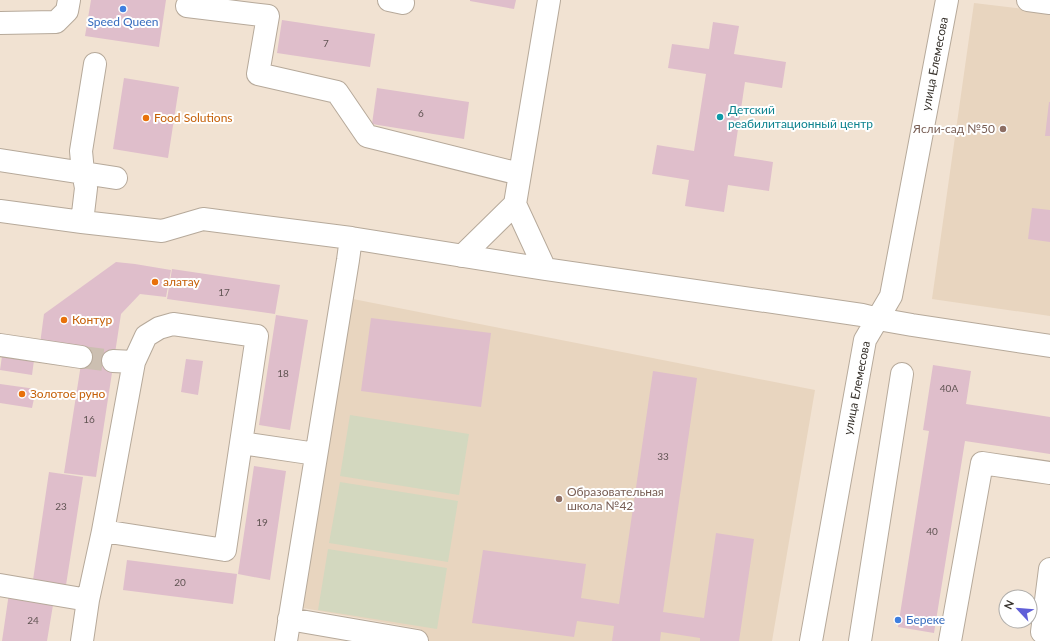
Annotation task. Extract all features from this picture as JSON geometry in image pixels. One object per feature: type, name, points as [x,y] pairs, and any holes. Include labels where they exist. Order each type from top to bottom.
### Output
[{"type":"street","points":[[0,23],[56,22],[67,12],[69,0]]},
{"type":"street","points":[[545,269],[516,204],[549,0]]},
{"type":"street","name":"улица Елемесова","points":[[811,641],[865,340],[891,296],[947,0]]},
{"type":"street","points":[[1028,0],[1050,2]]},
{"type":"street","points":[[187,6],[268,16],[258,74],[337,92],[367,136],[520,174]]},
{"type":"street","points":[[82,222],[86,188],[81,151],[95,64]]},
{"type":"street","points":[[0,160],[116,178]]},
{"type":"street","points":[[462,256],[516,204]]},
{"type":"street","points":[[0,211],[162,231],[203,219],[351,238],[545,269],[854,314],[1050,346]]},
{"type":"street","points":[[286,641],[351,238]]},
{"type":"street","points":[[82,641],[88,600],[103,531],[124,362],[146,336],[159,328],[173,324],[257,336],[225,550],[103,531]]},
{"type":"street","points":[[0,345],[81,357]]},
{"type":"street","points":[[860,641],[902,374]]},
{"type":"street","points":[[241,443],[316,454]]},
{"type":"street","points":[[950,641],[982,463],[1050,473]]},
{"type":"street","points":[[1050,569],[1042,632],[1050,633]]},
{"type":"street","points":[[0,585],[88,600]]},
{"type":"street","points":[[289,619],[418,641]]},
{"type":"shaded area","name":"Ясли-сад №50","points":[[974,3],[1050,12],[1050,316],[932,299]]},
{"type":"shaded area","name":"Образовательная школа №42","points":[[353,299],[815,390],[772,641],[419,641],[421,629],[303,608]]},
{"type":"green space","points":[[350,415],[469,434],[459,495],[340,476]]},
{"type":"green space","points":[[340,482],[458,501],[448,562],[329,543]]},
{"type":"green space","points":[[328,549],[447,568],[437,629],[318,610]]},
{"type":"building","points":[[91,0],[166,0],[159,47],[85,36]]},
{"type":"building","points":[[470,0],[516,0],[514,9]]},
{"type":"building","points":[[282,20],[375,34],[370,67],[277,53]]},
{"type":"building","name":"Детский реабилитационный центр","points":[[713,22],[739,26],[734,54],[786,62],[782,88],[745,82],[734,156],[773,162],[769,191],[728,185],[724,212],[685,206],[689,180],[652,174],[657,145],[694,151],[706,74],[668,68],[672,44],[709,49]]},
{"type":"building","name":"Food Solutions","points":[[124,78],[179,87],[168,158],[113,149]]},
{"type":"building","points":[[377,88],[469,102],[464,139],[372,124]]},
{"type":"building","points":[[1049,102],[1050,136],[1045,136]]},
{"type":"building","points":[[1032,208],[1050,210],[1050,242],[1028,239]]},
{"type":"building","points":[[116,262],[171,270],[166,297],[140,294],[121,314],[96,477],[64,473],[81,364],[40,344],[44,314]]},
{"type":"building","points":[[172,269],[280,285],[275,314],[167,299]]},
{"type":"building","points":[[276,315],[308,320],[290,430],[259,425]]},
{"type":"building","points":[[371,318],[491,333],[481,407],[361,391]]},
{"type":"building","points":[[2,356],[34,360],[32,375],[0,370]]},
{"type":"building","points":[[186,359],[203,361],[198,395],[181,392]]},
{"type":"building","points":[[933,365],[971,371],[966,404],[1050,417],[1050,454],[965,441],[934,633],[898,627],[929,431],[923,430]]},
{"type":"building","name":"Образовательная школа №42","points":[[653,371],[697,378],[663,612],[704,618],[716,533],[754,539],[739,641],[700,641],[700,638],[661,632],[660,641],[612,641],[614,626],[577,621],[574,637],[472,623],[483,550],[586,564],[581,598],[619,604]]},
{"type":"building","points":[[0,384],[36,389],[32,408],[0,403]]},
{"type":"building","points":[[254,466],[286,471],[270,580],[238,574]]},
{"type":"building","points":[[49,472],[83,477],[66,585],[33,580]]},
{"type":"building","points":[[127,560],[237,574],[233,604],[123,590]]},
{"type":"building","points":[[9,593],[54,599],[47,641],[2,641]]},
{"type":"tunnel","points":[[81,357],[113,361]]},
{"type":"place","name":"Speed Queen","points":[[123,9]]},
{"type":"place","name":"Детский реабилитационный центр","points":[[720,117]]},
{"type":"place","name":"Food Solutions","points":[[146,118]]},
{"type":"place","name":"Ясли-сад №50","points":[[1003,129]]},
{"type":"place","name":"алатау","points":[[155,282]]},
{"type":"place","name":"Контур","points":[[64,320]]},
{"type":"place","name":"Золотое руно","points":[[22,394]]},
{"type":"place","name":"Образовательная школа №42","points":[[559,499]]},
{"type":"place","name":"Береке","points":[[898,620]]}]
